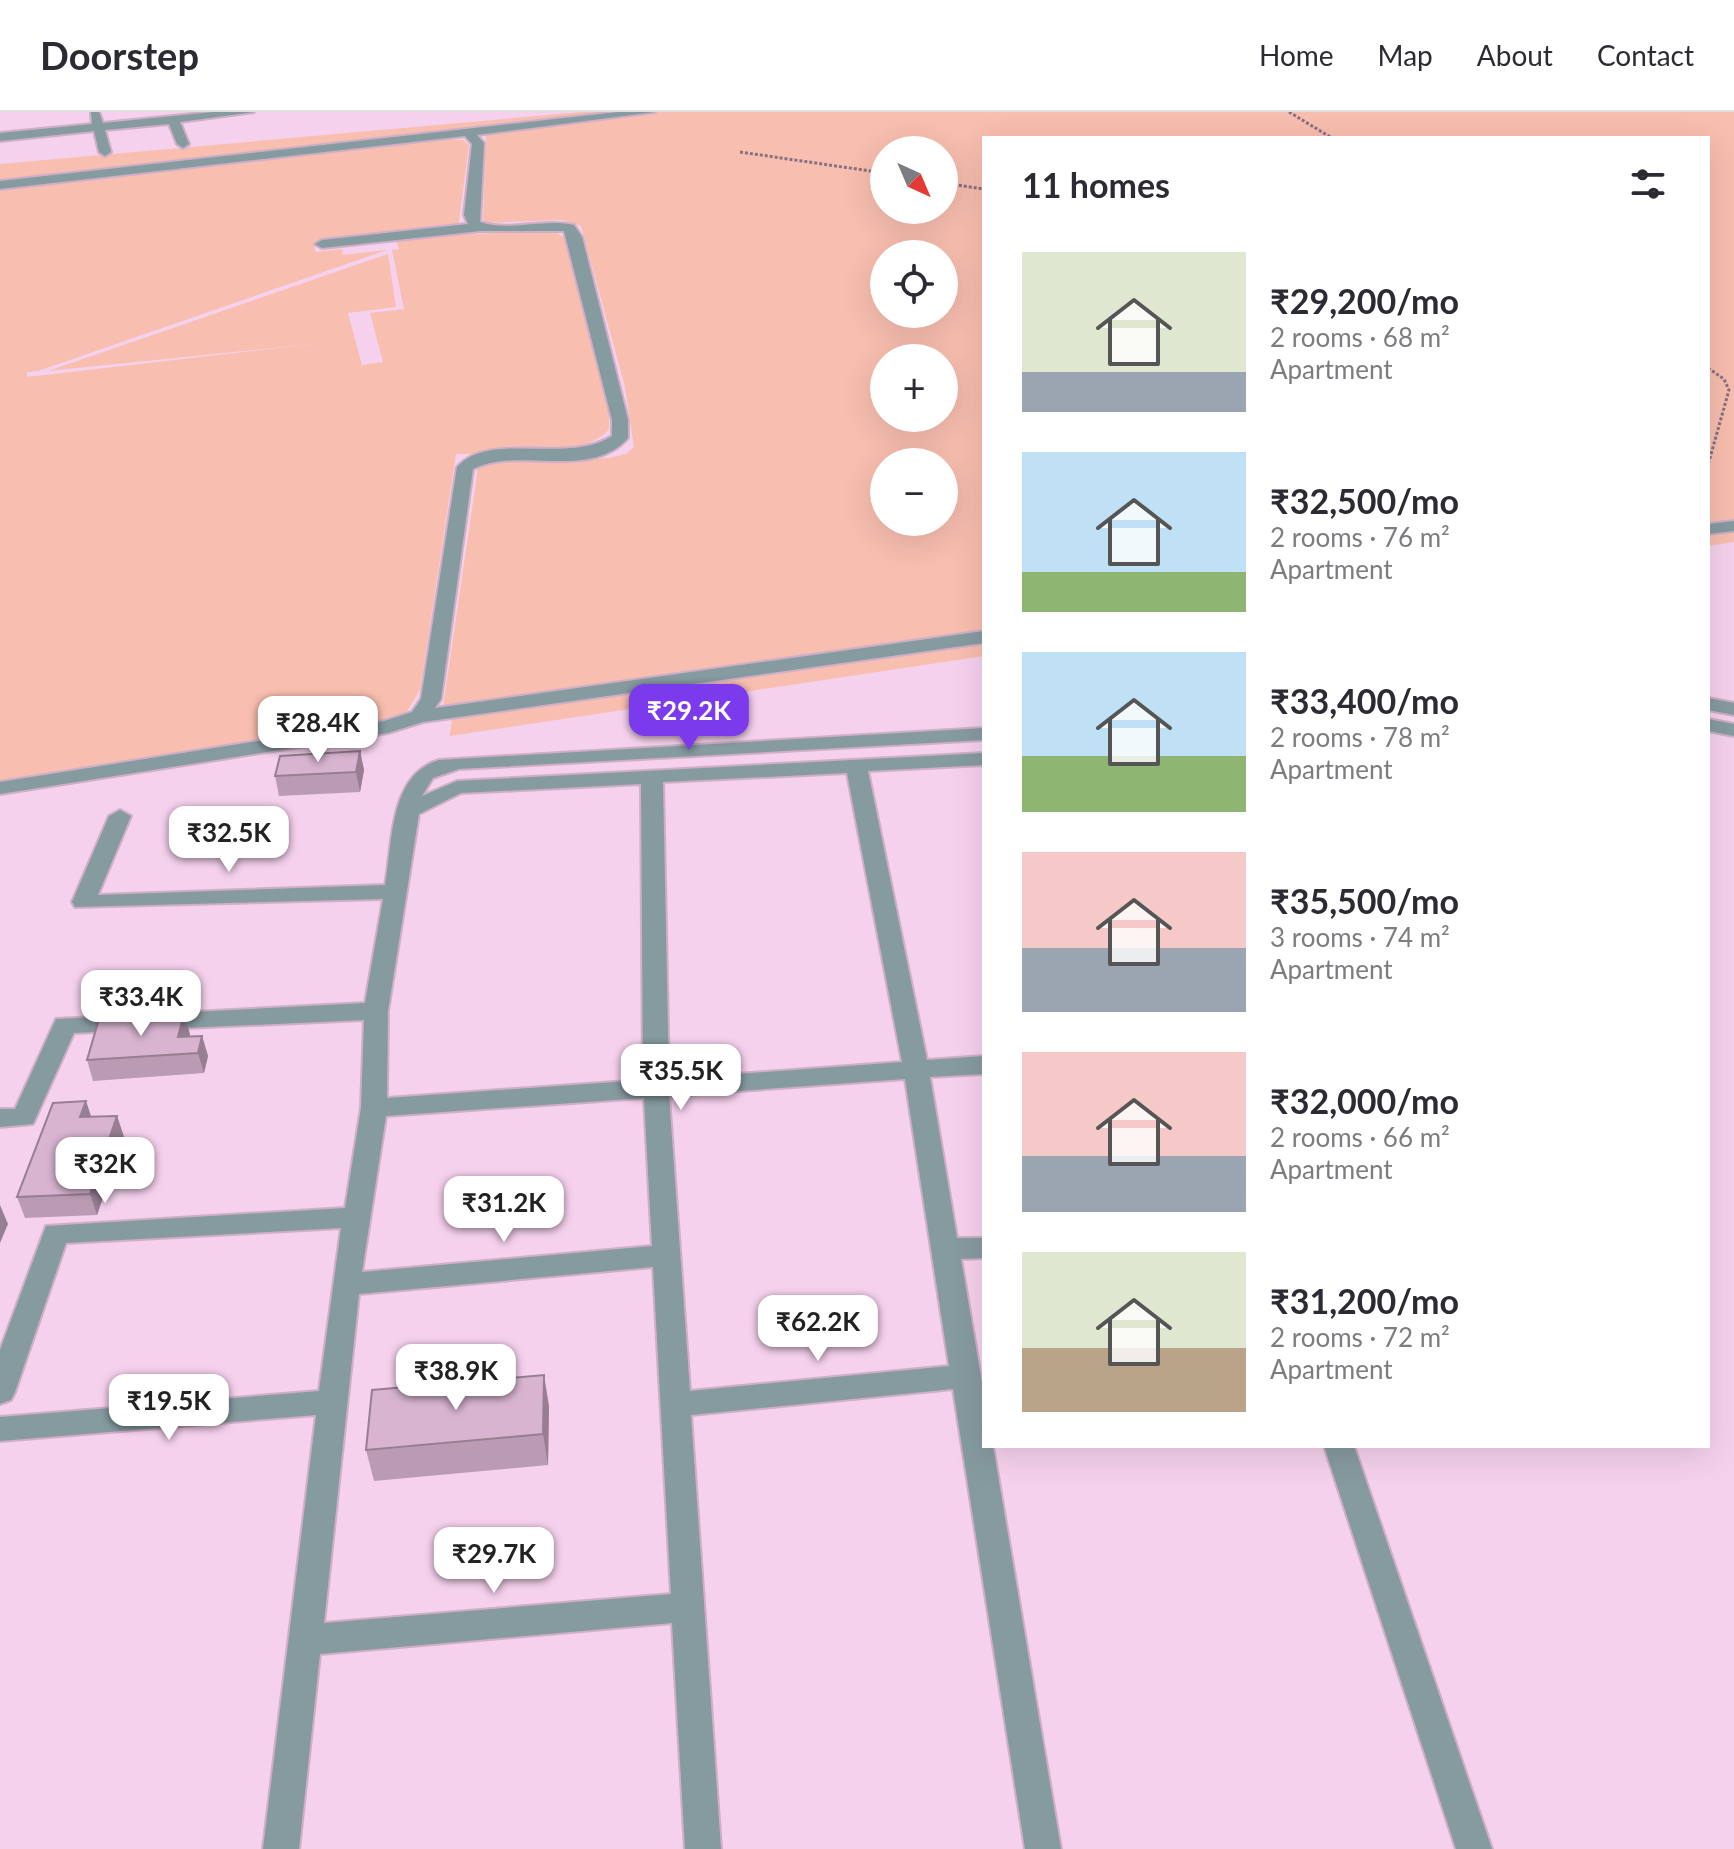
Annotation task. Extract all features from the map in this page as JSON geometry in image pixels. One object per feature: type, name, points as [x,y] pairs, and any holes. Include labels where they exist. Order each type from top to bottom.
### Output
[{"type":"street","points":[[95,112],[105,152]]},
{"type":"street","points":[[0,137],[34,140],[98,127],[248,112]]},
{"type":"street","points":[[0,185],[649,112]]},
{"type":"street","points":[[173,120],[183,144]]},
{"type":"street","points":[[468,132],[478,143],[471,215],[472,222],[479,227]]},
{"type":"street","points":[[322,244],[479,227],[550,224],[572,232],[622,430],[614,444],[599,449],[490,458],[465,467],[431,699],[419,716]]},
{"type":"street","points":[[1710,529],[1734,526]]},
{"type":"street","points":[[0,788],[360,733],[419,716],[982,637]]},
{"type":"street","points":[[1710,704],[1734,709]]},
{"type":"street","points":[[1710,725],[1734,730]]},
{"type":"street","points":[[281,1849],[346,1284],[374,1108],[376,1011],[418,778],[431,767],[982,734]]},
{"type":"street","points":[[411,810],[457,787],[982,759]]},
{"type":"street","points":[[856,766],[916,1070],[1043,1849]]},
{"type":"street","points":[[652,777],[656,1089],[703,1849]]},
{"type":"street","points":[[120,816],[83,902],[397,892]]},
{"type":"street","points":[[0,1118],[24,1118],[65,1025],[376,1011]]},
{"type":"street","points":[[374,1108],[982,1065]]},
{"type":"street","points":[[0,1392],[56,1233],[356,1217]]},
{"type":"street","points":[[945,1249],[982,1248]]},
{"type":"street","points":[[346,1284],[666,1255]]},
{"type":"street","points":[[676,1404],[966,1376]]},
{"type":"street","points":[[0,1429],[333,1402]]},
{"type":"street","points":[[1340,1448],[1474,1849]]},
{"type":"street","points":[[305,1640],[688,1607]]},
{"type":"path","points":[[1289,112],[1329,136]]},
{"type":"path","points":[[740,152],[870,171]]},
{"type":"path","points":[[958,185],[982,189]]},
{"type":"path","points":[[1710,369],[1724,379],[1729,390],[1710,458]]},
{"type":"shaded area","points":[[582,112],[1734,112],[1734,542],[1710,546],[1710,136],[982,136],[982,656],[450,736],[453,707],[443,707],[478,468],[495,463],[609,458],[626,454],[634,447],[625,387],[581,226],[563,220],[483,223],[486,136],[500,130],[500,125],[0,182],[0,164]]},
{"type":"shaded area","points":[[446,139],[463,140],[469,145],[458,228],[314,242],[315,252],[342,249],[343,255],[387,250],[38,371],[27,372],[27,377],[312,344],[48,371],[388,254],[396,307],[348,313],[362,365],[383,362],[370,313],[404,309],[392,250],[399,249],[395,238],[552,230],[565,238],[609,414],[609,429],[597,439],[560,450],[456,454],[420,690],[406,713],[387,722],[0,783],[0,188]]},
{"type":"building","points":[[360,751],[356,772],[275,776],[280,756]]},
{"type":"building","points":[[184,1014],[178,1037],[202,1036],[198,1053],[87,1060],[99,1019]]},
{"type":"building","points":[[86,1101],[80,1117],[117,1116],[90,1194],[17,1197],[53,1103]]},
{"type":"building","points":[[544,1375],[543,1434],[366,1450],[372,1390]]}]
